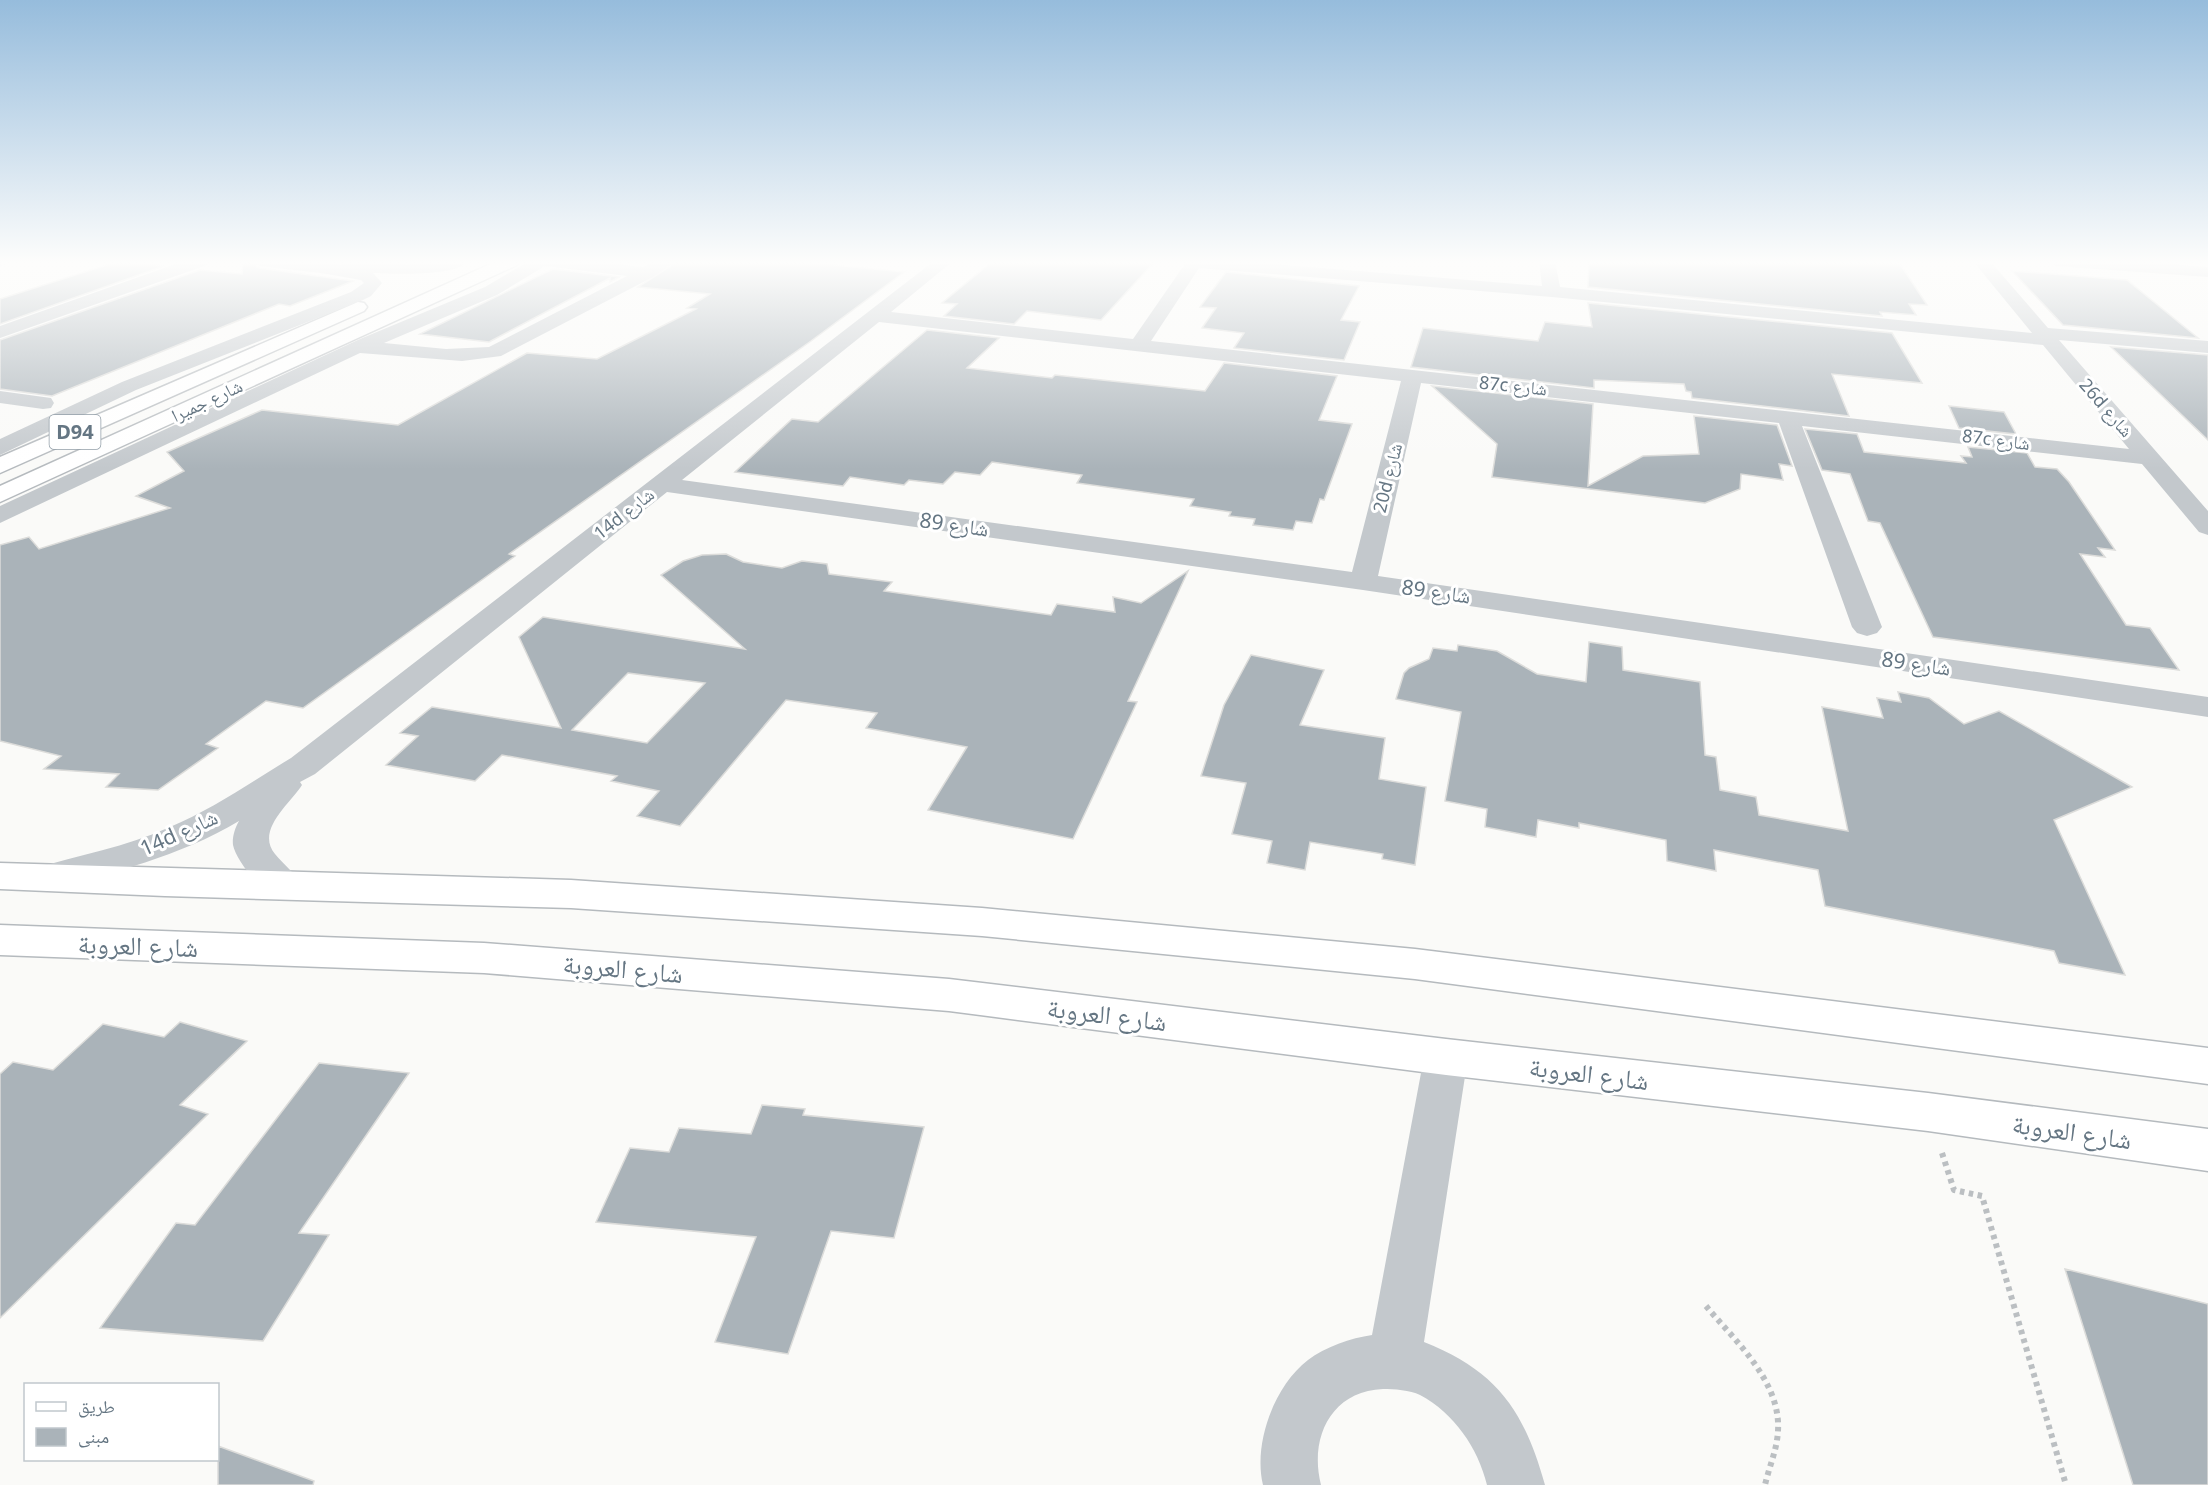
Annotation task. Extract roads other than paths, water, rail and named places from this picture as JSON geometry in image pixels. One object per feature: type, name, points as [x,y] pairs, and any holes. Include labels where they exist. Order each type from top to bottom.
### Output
[{"type":"main road","points":[[262,335],[303,330]]},
{"type":"main road","name":"شارع جميرا","points":[[0,466],[305,330]]},
{"type":"main road","name":"شارع جميرا","points":[[0,495],[360,330]]},
{"type":"main road","points":[[0,876],[571,894],[982,922],[1415,964],[2208,1066]]},
{"type":"main road","name":"شارع العروبة","points":[[0,940],[484,958],[937,994],[1446,1057],[1928,1113],[2208,1150]]},
{"type":"street","points":[[0,448],[129,386],[273,330]]},
{"type":"street","points":[[0,515],[398,330]]},
{"type":"street","points":[[352,350],[395,349],[463,356],[494,352],[536,330]]},
{"type":"street","name":"14d شارع","points":[[46,878],[143,851],[181,836],[223,815],[303,766],[858,330]]},
{"type":"street","name":"87c شارع","points":[[1010,330],[2149,458]]},
{"type":"street","points":[[1139,344],[1148,330]]},
{"type":"street","points":[[1980,330],[2208,346]]},
{"type":"street","name":"26d شارع","points":[[2039,330],[2208,527]]},
{"type":"street","name":"20d شارع","points":[[1363,582],[1413,375]]},
{"type":"street","points":[[0,397],[43,403]]},
{"type":"street","points":[[1788,417],[1867,627]]},
{"type":"street","name":"شارع 89","points":[[663,484],[1363,582],[2208,707]]},
{"type":"street","name":"14d شارع","points":[[284,886],[255,855],[252,844],[253,832],[257,819],[266,806],[303,766]]},
{"type":"street","points":[[1394,1362],[1446,1057]]},
{"type":"street","points":[[1292,1485],[1290,1438],[1304,1404],[1327,1377],[1358,1363],[1394,1362],[1426,1370],[1458,1388],[1484,1414],[1504,1447],[1516,1485]]}]
